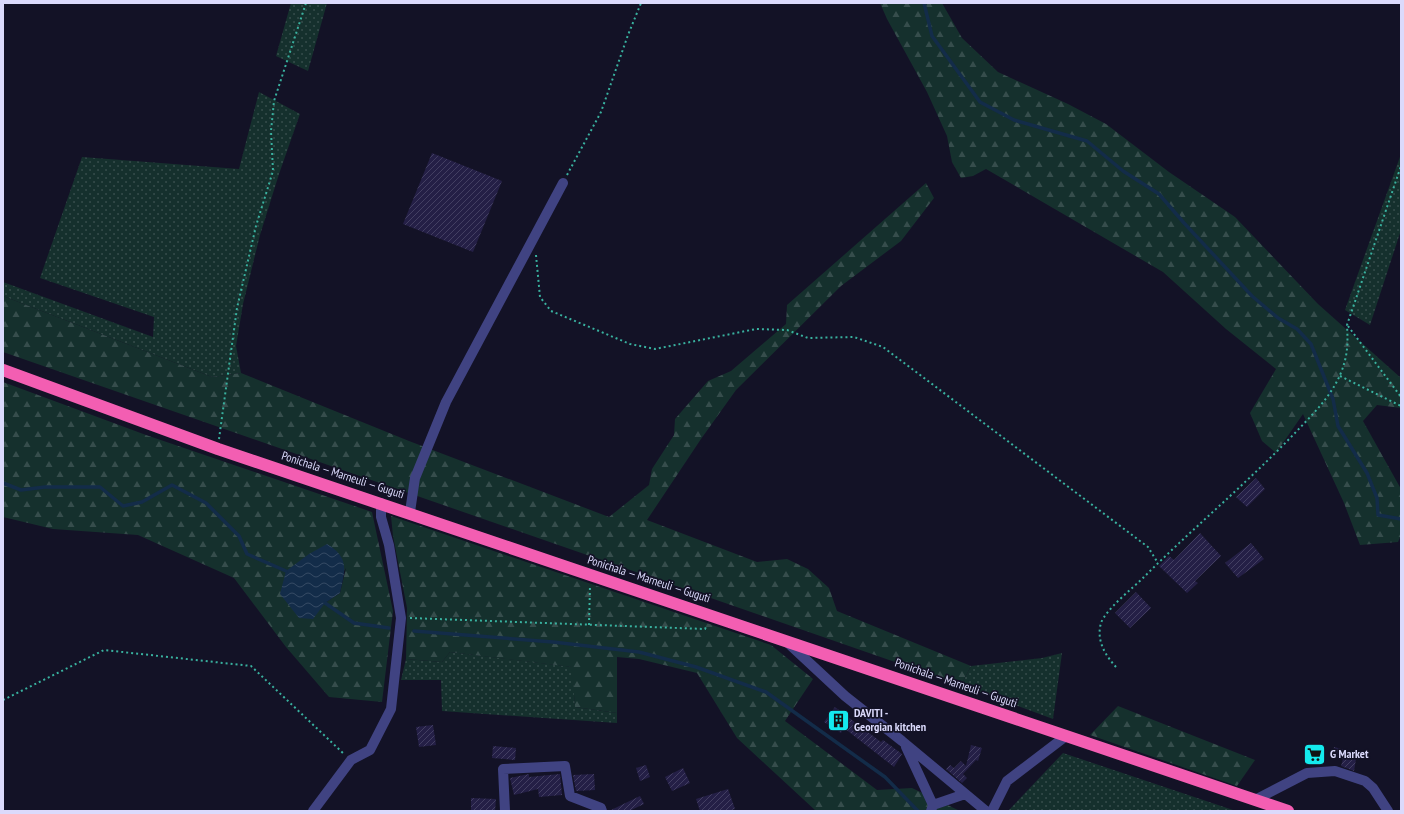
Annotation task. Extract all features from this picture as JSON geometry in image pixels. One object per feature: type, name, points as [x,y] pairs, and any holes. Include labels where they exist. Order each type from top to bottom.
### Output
[{"type":"highway","name":"Ponichala — Marneuli — Guguti","points":[[3,370],[218,449],[410,512],[1288,811]]},
{"type":"street","points":[[410,512],[415,478],[446,402],[532,244],[563,183]]},
{"type":"street","points":[[313,811],[351,760],[370,750],[391,709],[401,618],[389,545],[381,517],[381,503]]},
{"type":"street","points":[[784,639],[845,696],[986,811]]},
{"type":"street","points":[[992,811],[1007,781],[1066,736]]},
{"type":"street","points":[[902,741],[913,759],[932,808],[965,794]]},
{"type":"street","points":[[505,811],[503,769],[565,766],[570,796],[601,808],[602,811]]},
{"type":"street","points":[[1255,800],[1307,773],[1335,771],[1365,781],[1373,788],[1388,811]]},
{"type":"path","points":[[218,449],[237,308],[256,226],[273,170],[271,131],[274,101],[306,3]]},
{"type":"path","points":[[563,183],[601,112],[641,3]]},
{"type":"path","points":[[1116,667],[1104,654],[1101,644],[1100,629],[1102,621],[1158,563],[1268,461],[1323,402],[1340,376],[1349,351],[1347,324],[1401,166]]},
{"type":"path","points":[[532,244],[537,259],[540,297],[551,311],[630,344],[656,349],[756,330],[787,330],[808,338],[854,337],[883,347],[1148,546],[1158,563]]},
{"type":"path","points":[[1347,324],[1401,397]]},
{"type":"path","points":[[1340,376],[1401,406]]},
{"type":"path","points":[[589,625],[590,574]]},
{"type":"path","points":[[401,618],[705,629],[713,615]]},
{"type":"path","points":[[3,700],[104,650],[252,666],[351,760]]},
{"type":"green space","points":[[291,3],[327,3],[308,71],[276,56]]},
{"type":"green space","points":[[880,3],[942,3],[962,38],[998,72],[1068,104],[1106,124],[1169,172],[1235,217],[1318,304],[1401,378],[1401,408],[1377,405],[1363,421],[1401,489],[1401,535],[1398,542],[1360,545],[1344,503],[1303,414],[1276,453],[1262,441],[1250,413],[1276,369],[1226,329],[1163,272],[986,169],[973,176],[961,178],[952,162],[947,136],[927,92],[887,19]]},
{"type":"green space","points":[[259,92],[300,114],[260,235],[243,304],[236,346],[241,373],[212,377],[3,296],[3,282],[153,337],[154,317],[40,278],[82,157],[239,169]]},
{"type":"green space","points":[[1401,154],[1401,230],[1370,325],[1345,310]]},
{"type":"green space","points":[[926,183],[934,198],[901,241],[841,286],[736,390],[647,520],[757,562],[787,559],[808,569],[829,588],[837,611],[971,666],[961,685],[3,352],[3,296],[212,377],[241,373],[409,441],[609,517],[649,485],[652,469],[674,435],[675,419],[708,381],[731,371],[786,324],[787,305]]},
{"type":"green space","points":[[3,382],[146,435],[372,512],[393,611],[382,702],[329,697],[286,647],[234,578],[138,535],[53,529],[3,517]],"holes":[[[346,568],[340,593],[325,603]]]},
{"type":"green space","points":[[391,516],[771,645],[813,679],[785,721],[877,790],[912,788],[960,811],[816,811],[737,738],[697,673],[639,659],[617,657],[617,713],[575,707],[572,667],[450,652],[442,662],[406,659],[407,608],[393,536]]},
{"type":"green space","points":[[450,652],[573,667],[575,707],[617,713],[617,723],[442,711],[441,680],[401,680],[406,659],[442,662]]},
{"type":"green space","points":[[1062,653],[1053,719],[961,685],[971,666],[1042,658]]},
{"type":"green space","points":[[1118,706],[1255,760],[1237,786],[1090,735]]},
{"type":"green space","points":[[1063,753],[1233,810],[1237,811],[1008,811]]},
{"type":"water","points":[[327,544],[339,554],[343,560],[344,572],[340,593],[325,603],[313,619],[299,618],[280,594],[286,571],[309,554]]},
{"type":"building","points":[[432,153],[502,181],[473,252],[403,224]]},
{"type":"building","points":[[1256,478],[1265,489],[1247,507],[1236,497]]},
{"type":"building","points":[[1200,533],[1221,556],[1195,581],[1198,583],[1187,593],[1159,566],[1169,556],[1174,560]]},
{"type":"building","points":[[1251,543],[1264,559],[1238,578],[1225,563]]},
{"type":"building","points":[[1136,592],[1151,608],[1130,628],[1115,613]]},
{"type":"building","points":[[835,707],[881,742],[883,740],[902,754],[894,767],[844,728],[841,733],[824,722]]},
{"type":"building","points":[[433,725],[436,745],[419,747],[416,727]]},
{"type":"building","points":[[971,745],[982,748],[978,761],[976,760],[963,774],[967,778],[962,783],[946,769],[950,765],[954,768],[961,761],[966,766]]},
{"type":"building","points":[[1311,745],[1324,748],[1322,759],[1308,756]]},
{"type":"building","points":[[493,746],[516,748],[515,760],[492,758]]},
{"type":"building","points":[[1334,747],[1357,753],[1354,771],[1341,766],[1343,759],[1332,757]]},
{"type":"building","points":[[646,765],[650,777],[640,781],[636,768]]},
{"type":"building","points":[[683,768],[690,783],[672,791],[665,777]]},
{"type":"building","points":[[529,774],[529,777],[560,774],[562,795],[539,797],[538,789],[514,795],[510,778]]},
{"type":"building","points":[[594,774],[595,790],[576,791],[573,775]]},
{"type":"building","points":[[728,789],[735,809],[728,811],[700,811],[696,799]]},
{"type":"building","points":[[640,796],[644,804],[629,811],[609,811]]},
{"type":"building","points":[[471,798],[496,799],[495,811],[471,811]]},
{"type":"waterway","points":[[924,3],[932,36],[980,102],[1014,120],[1087,141],[1123,171],[1159,194],[1252,296],[1278,318],[1297,329],[1311,344],[1333,399],[1338,426],[1367,473],[1377,498],[1378,515],[1401,519]]},
{"type":"waterway","points":[[3,483],[21,490],[45,487],[100,487],[123,506],[142,502],[172,485],[206,503],[239,536],[247,554],[286,571]]},
{"type":"waterway","points":[[325,603],[354,623],[389,628]]},
{"type":"waterway","points":[[414,631],[553,642],[639,652],[696,667],[766,692],[885,777],[918,811]]},
{"type":"place","name":"DAVITI - Georgian kitchen","points":[[838,720]]},
{"type":"place","name":"G Market","points":[[1315,754]]}]
